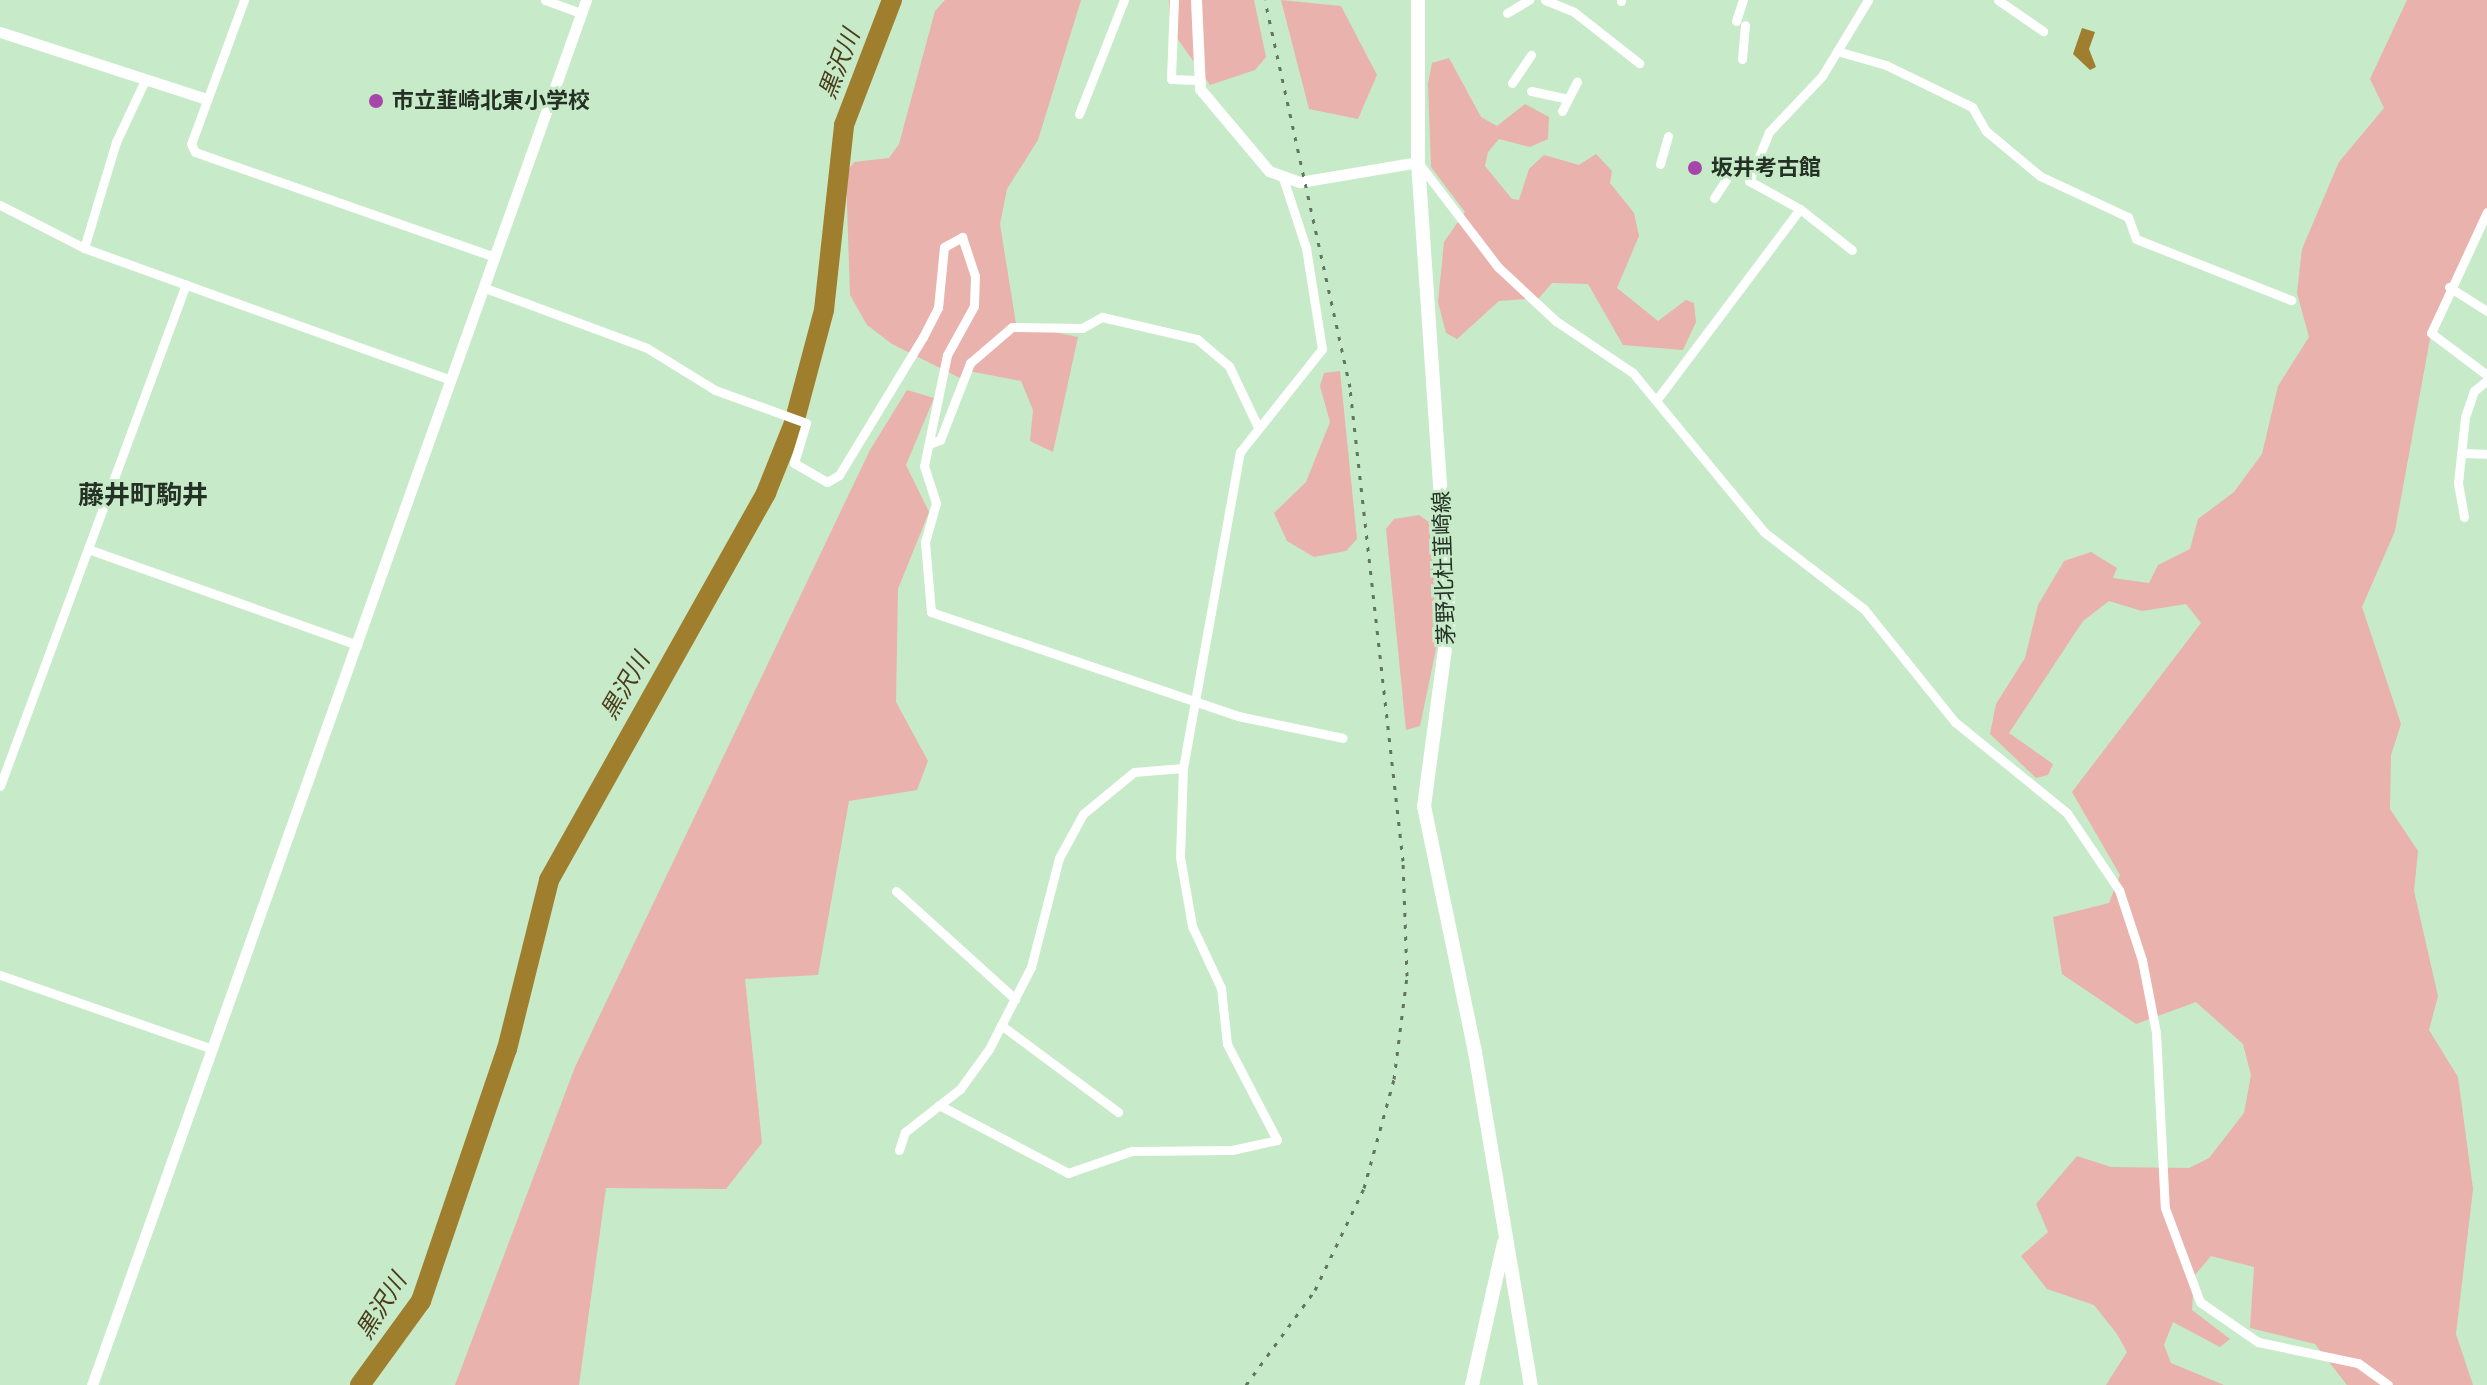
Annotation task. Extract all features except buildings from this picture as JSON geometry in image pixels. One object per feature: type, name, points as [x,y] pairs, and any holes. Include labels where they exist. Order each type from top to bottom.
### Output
[{"type":"main road","name":"茅野北杜韮崎線","points":[[1418,0],[1418,162],[1449,619],[1424,806],[1506,1223],[1531,1385]]},
{"type":"main road","name":"茅野北杜韮崎線","points":[[1472,1385],[1506,1223]]},
{"type":"street","points":[[244,0],[191,144],[195,152],[494,257]]},
{"type":"street","points":[[545,0],[581,13]]},
{"type":"street","points":[[92,1385],[586,0]]},
{"type":"street","points":[[1079,114],[1124,0]]},
{"type":"street","points":[[1174,0],[1171,79],[1197,80]]},
{"type":"street","points":[[1196,0],[1197,80],[1236,140],[1283,178],[1300,182],[1418,162],[1498,267],[1658,398],[1705,467],[1764,532],[1864,609],[1955,722],[2047,794],[2094,847],[2132,925],[2151,997],[2165,1208],[2200,1302],[2258,1342],[2358,1363],[2388,1385]]},
{"type":"street","points":[[1507,13],[1529,0]]},
{"type":"street","points":[[1545,0],[1574,12],[1639,63]]},
{"type":"street","points":[[1742,59],[1743,0]]},
{"type":"street","points":[[1852,250],[1800,209],[1749,181],[1769,132],[1837,51],[1868,0]]},
{"type":"street","points":[[1998,0],[2043,31]]},
{"type":"street","points":[[0,32],[206,99]]},
{"type":"street","points":[[1837,51],[1886,65],[1972,107],[1986,131],[2040,176],[2128,217],[2136,239],[2291,300]]},
{"type":"street","points":[[1512,83],[1531,55]]},
{"type":"street","points":[[84,248],[116,142],[145,80]]},
{"type":"street","points":[[1562,111],[1577,82]]},
{"type":"street","points":[[1531,91],[1568,99]]},
{"type":"street","points":[[1660,164],[1668,136]]},
{"type":"street","points":[[1714,198],[1730,173]]},
{"type":"street","points":[[939,1105],[1068,1173],[1132,1151],[1232,1150],[1277,1140],[1227,1044],[1219,983],[1188,912],[1180,857],[1183,768],[1233,479],[1257,425],[1310,372],[1322,349],[1306,248],[1283,178]]},
{"type":"street","points":[[0,205],[84,248],[451,380]]},
{"type":"street","points":[[1658,398],[1800,209]]},
{"type":"street","points":[[2464,517],[2462,453],[2465,417],[2487,377],[2431,333],[2449,287],[2487,212]]},
{"type":"street","points":[[2476,231],[2487,238]]},
{"type":"street","points":[[485,288],[647,348],[715,390],[800,422],[805,432],[794,463],[833,481],[928,327],[938,308],[944,247],[962,237],[975,276],[974,306],[947,355],[924,466],[936,503],[925,542],[931,612],[1193,700],[1343,738]]},
{"type":"street","points":[[0,786],[186,284]]},
{"type":"street","points":[[2449,287],[2487,311]]},
{"type":"street","points":[[929,444],[940,440],[970,363],[1012,327],[1082,328],[1102,317],[1197,339],[1229,366],[1257,425]]},
{"type":"street","points":[[2462,453],[2487,454]]},
{"type":"street","points":[[88,549],[357,645]]},
{"type":"street","points":[[899,1150],[905,1132],[973,1073],[1001,1025],[1015,999],[1059,858],[1083,814],[1134,772],[1183,768]]},
{"type":"street","points":[[896,891],[1015,999]]},
{"type":"street","points":[[0,975],[213,1049]]},
{"type":"street","points":[[1001,1025],[1118,1112]]},
{"type":"shaded area","points":[[945,0],[1081,0],[1038,140],[1007,189],[1000,224],[1016,324],[1078,337],[1053,452],[1030,441],[1033,410],[1021,381],[969,371],[960,378],[892,344],[867,325],[850,295],[846,173],[854,162],[889,158],[899,144],[935,11]]},
{"type":"shaded area","points":[[1169,0],[1254,0],[1266,57],[1255,70],[1210,85],[1170,28]]},
{"type":"shaded area","points":[[1281,0],[1341,6],[1377,75],[1358,119],[1309,109]]},
{"type":"shaded area","points":[[2407,0],[2487,0],[2487,212],[2431,333],[2395,531],[2362,607],[2401,724],[2391,755],[2390,809],[2418,851],[2414,891],[2438,996],[2429,1030],[2458,1077],[2473,1189],[2456,1334],[2473,1385],[2347,1385],[2315,1344],[2250,1328],[2254,1267],[2211,1256],[2194,1276],[2192,1310],[2230,1339],[2220,1347],[2173,1322],[2164,1345],[2171,1363],[2224,1385],[2106,1385],[2127,1352],[2117,1334],[2094,1305],[2047,1289],[2021,1256],[2048,1232],[2036,1204],[2077,1156],[2111,1167],[2189,1168],[2209,1158],[2244,1113],[2251,1075],[2243,1044],[2196,1002],[2136,1024],[2062,974],[2053,917],[2109,903],[2120,875],[2072,792],[2201,623],[2186,604],[2142,611],[2109,601],[2083,621],[2009,733],[2053,764],[2048,775],[2036,778],[1990,734],[1996,704],[2025,658],[2038,605],[2064,561],[2091,552],[2117,568],[2113,578],[2149,583],[2158,565],[2190,549],[2198,519],[2234,492],[2262,454],[2278,386],[2309,337],[2297,293],[2302,249],[2339,162],[2384,108],[2370,79]]},
{"type":"shaded area","points":[[2082,28],[2095,32],[2089,49],[2096,67],[2090,70],[2073,54]]},
{"type":"shaded area","points":[[1449,58],[1481,117],[1497,126],[1525,104],[1549,117],[1548,139],[1530,147],[1499,139],[1488,152],[1485,166],[1512,199],[1519,200],[1529,169],[1544,155],[1579,165],[1596,154],[1612,171],[1610,183],[1634,213],[1639,236],[1617,288],[1658,321],[1686,300],[1694,303],[1696,322],[1683,350],[1623,345],[1588,284],[1552,283],[1539,298],[1499,301],[1457,339],[1446,333],[1438,302],[1444,242],[1465,212],[1431,167],[1428,84],[1432,63]]},
{"type":"shaded area","points":[[1340,371],[1357,539],[1346,551],[1314,557],[1287,541],[1274,513],[1306,482],[1330,422],[1320,386],[1324,373]]},
{"type":"shaded area","points":[[907,390],[934,398],[906,465],[929,512],[898,589],[896,702],[928,761],[917,790],[849,801],[818,975],[745,979],[762,1143],[726,1189],[606,1188],[579,1385],[455,1385],[575,1067],[870,450]]},
{"type":"shaded area","points":[[1419,515],[1429,522],[1439,635],[1420,726],[1406,730],[1386,529],[1394,519]]},
{"type":"waterway","name":"黒沢川","points":[[360,1385],[421,1301],[507,1049],[549,880],[766,493],[794,423],[824,310],[844,125],[892,0]]},
{"type":"railway","points":[[1246,1385],[1315,1290],[1364,1188],[1394,1079],[1407,976],[1403,861],[1350,387],[1265,0]]},
{"type":"place","name":"市立韮崎北東小学校","points":[[376,101]]},
{"type":"place","name":"坂井考古館","points":[[1695,168]]},
{"type":"district","name":"藤井町駒井","points":[[143,496]]}]
